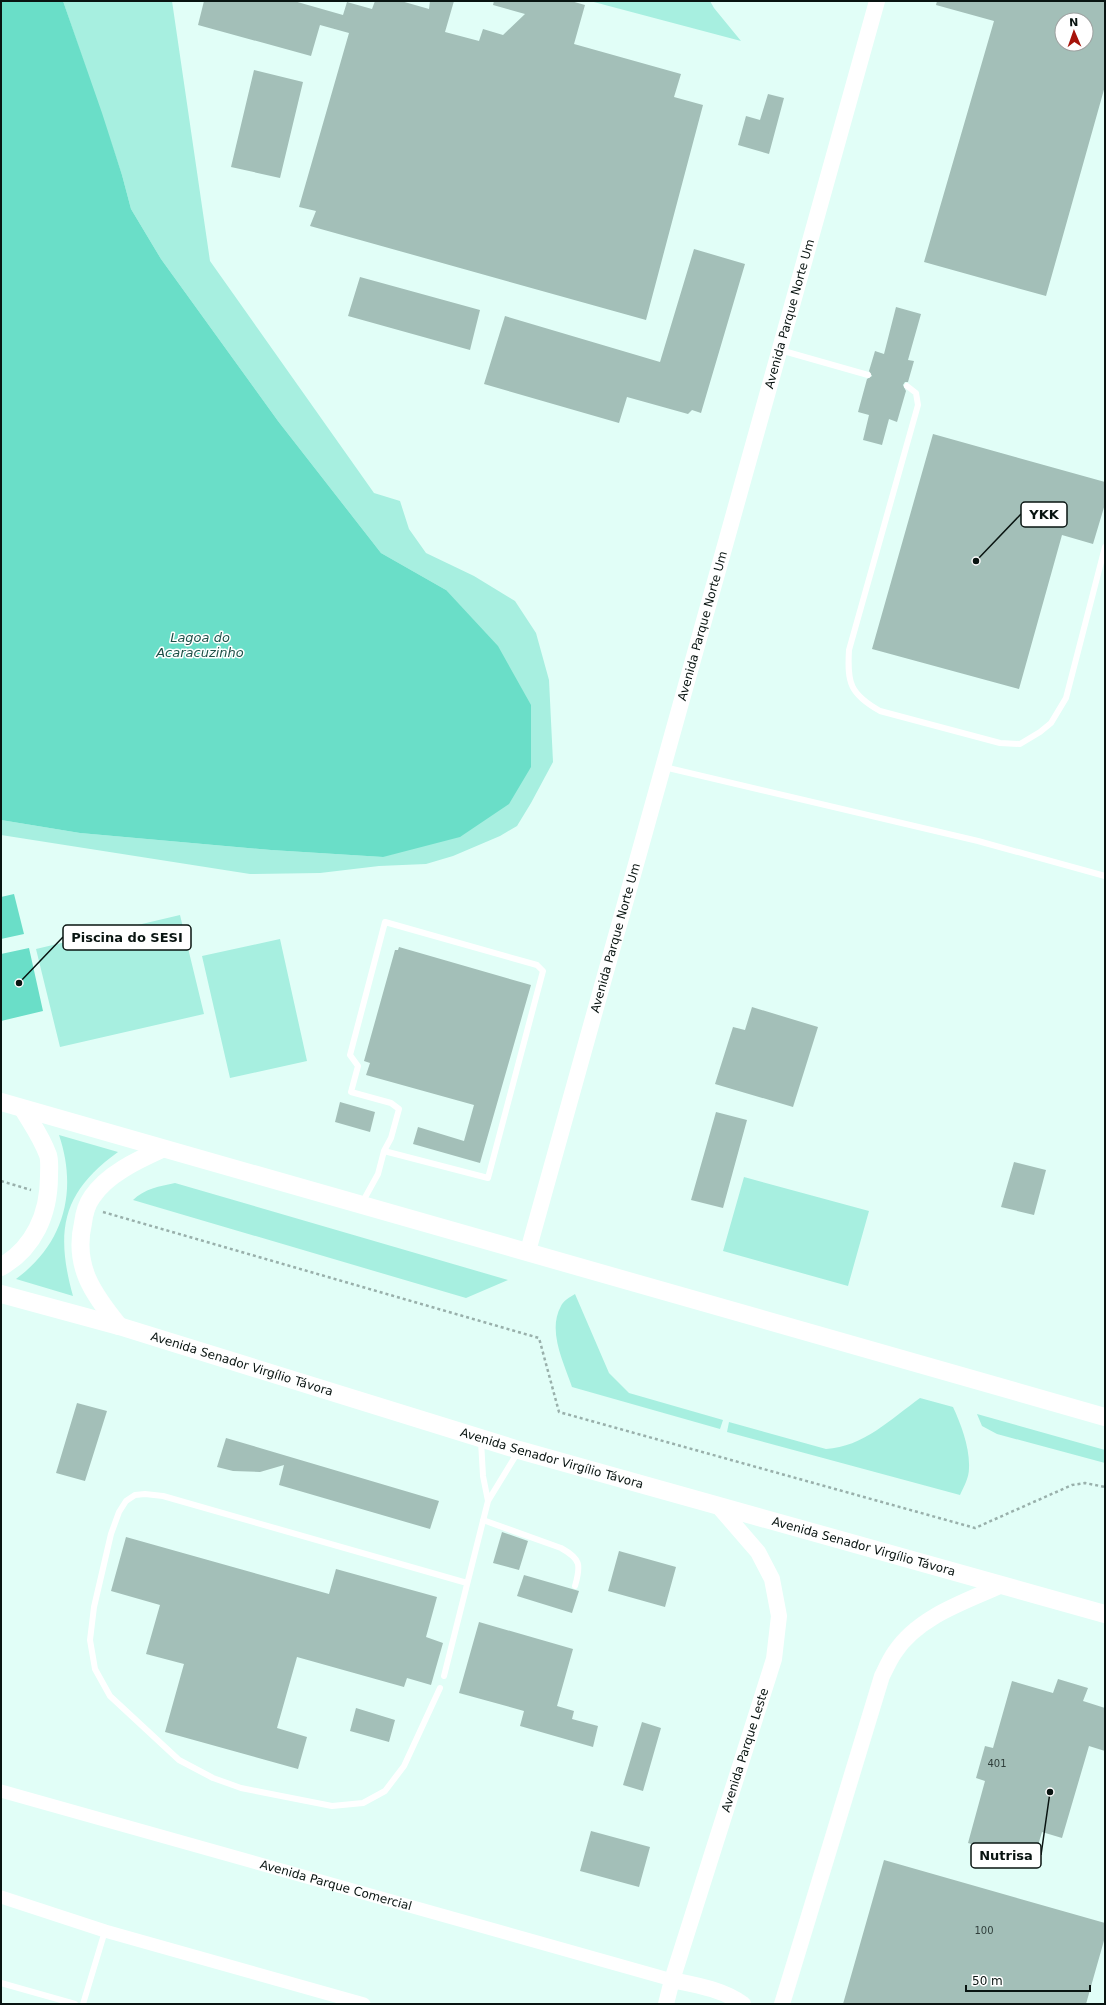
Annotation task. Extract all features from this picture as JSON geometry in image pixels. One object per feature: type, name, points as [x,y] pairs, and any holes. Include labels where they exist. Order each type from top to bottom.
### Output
[{"type":"main road","points":[[1,1102],[162,1149],[528,1251],[1105,1417]]},
{"type":"main road","points":[[1,1267],[20,1255],[32,1240],[40,1226],[48,1195],[49,1157],[42,1140],[23,1109]]},
{"type":"main road","points":[[118,1326],[99,1302],[86,1277],[80,1255],[81,1229],[91,1197],[107,1181],[135,1162],[162,1149]]},
{"type":"main road","name":"Avenida Senador Virgílio Távora","points":[[1,1294],[118,1326],[519,1450],[1000,1586],[1105,1614]]},
{"type":"street","name":"Avenida Parque Norte Um","points":[[528,1251],[877,1]]},
{"type":"street","name":"Avenida Parque Leste","points":[[666,2004],[672,1980],[774,1659],[779,1616],[772,1579],[758,1552],[719,1507]]},
{"type":"street","points":[[782,2004],[882,1676],[895,1651],[918,1627],[924,1623],[950,1608],[1000,1586]]},
{"type":"street","name":"Avenida Parque Comercial","points":[[1,1790],[672,1980]]},
{"type":"street","points":[[1,1897],[105,1930],[364,2004]]},
{"type":"street","points":[[672,1980],[712,1989],[735,1998],[742,2004]]},
{"type":"lane","points":[[780,350],[868,375]]},
{"type":"lane","points":[[907,386],[916,392],[918,405],[849,650],[848,673],[853,690],[862,701],[886,713],[1000,743],[1020,744],[1040,732],[1051,723],[1066,698],[1105,547]]},
{"type":"lane","points":[[663,766],[978,841],[1105,876]]},
{"type":"lane","points":[[361,1204],[378,1174],[384,1151],[391,1138],[399,1109],[391,1103],[351,1092],[358,1066],[350,1055],[385,922],[537,965],[543,971],[488,1178],[384,1151]]},
{"type":"lane","points":[[481,1438],[483,1476],[488,1501]]},
{"type":"lane","points":[[444,1676],[488,1501],[519,1450]]},
{"type":"lane","points":[[440,1688],[404,1766],[385,1791],[363,1804],[332,1806],[240,1788],[213,1778],[179,1760],[110,1696],[95,1669],[90,1640],[93,1614],[111,1534],[119,1512],[126,1501],[135,1496],[144,1494],[162,1496],[468,1583]]},
{"type":"lane","points":[[483,1520],[561,1548],[572,1554],[577,1560],[579,1566],[575,1586]]},
{"type":"lane","points":[[82,2004],[105,1930]]},
{"type":"lane","points":[[1,1983],[75,2004]]},
{"type":"path","points":[[1,1181],[48,1195]]},
{"type":"path","points":[[88,1207],[539,1338],[559,1412],[975,1528],[1072,1485],[1085,1483],[1105,1487]]},
{"type":"shaded area","points":[[63,1],[172,1],[210,261],[374,493],[400,501],[409,529],[426,553],[474,576],[515,601],[536,633],[549,680],[553,762],[517,826],[500,836],[453,856],[426,864],[379,866],[320,873],[250,874],[1,835],[1,820],[80,833],[271,850],[383,857],[446,590],[381,553],[278,421],[161,259],[131,209],[122,175]]},
{"type":"shaded area","points":[[590,1],[710,1],[741,41]]},
{"type":"shaded area","points":[[180,915],[204,1014],[60,1047],[36,949]]},
{"type":"shaded area","points":[[280,939],[307,1061],[230,1078],[202,956]]},
{"type":"shaded area","points":[[59,1135],[118,1152],[99,1167],[85,1182],[74,1198],[68,1215],[65,1232],[65,1252],[67,1273],[73,1296],[16,1279],[46,1250],[56,1233],[63,1215],[67,1176],[65,1156]]},
{"type":"shaded area","points":[[744,1177],[869,1211],[848,1286],[723,1251]]},
{"type":"shaded area","points":[[175,1183],[508,1280],[466,1298],[133,1200],[142,1193]]},
{"type":"shaded area","points":[[575,1294],[609,1373],[629,1393],[723,1420],[720,1429],[572,1387],[558,1347],[556,1326],[557,1316],[562,1304]]},
{"type":"shaded area","points":[[920,1398],[953,1407],[959,1421],[969,1460],[968,1475],[960,1495],[727,1432],[729,1422],[826,1449],[839,1447],[864,1438],[876,1431]]},
{"type":"shaded area","points":[[977,1414],[1105,1450],[1105,1463],[997,1434],[982,1426]]},
{"type":"water","name":"Lagoa do Acaracuzinho","points":[[1,1],[63,1],[102,113],[122,175],[131,209],[161,259],[278,421],[381,553],[446,590],[498,646],[531,705],[531,767],[509,804],[460,837],[383,857],[271,850],[80,833],[1,820]]},
{"type":"water","points":[[14,894],[24,934],[1,939],[1,897]]},
{"type":"water","points":[[29,948],[43,1011],[1,1021],[1,954]]},
{"type":"building","points":[[204,1],[294,1],[343,15],[347,2],[372,9],[375,1],[401,1],[429,9],[430,1],[454,1],[445,32],[479,41],[483,29],[503,35],[525,14],[493,5],[494,1],[571,1],[585,5],[574,44],[681,74],[674,97],[703,105],[646,320],[310,226],[316,211],[299,207],[349,33],[320,25],[311,56],[198,25]]},
{"type":"building","points":[[937,1],[1105,1],[1105,86],[1046,296],[924,262],[994,21],[936,5]]},
{"type":"building","points":[[254,70],[303,82],[280,178],[231,167]]},
{"type":"building","points":[[768,94],[784,98],[769,154],[738,145],[746,116],[760,120]]},
{"type":"building","points":[[694,249],[745,264],[701,413],[692,410],[688,414],[627,397],[619,423],[484,384],[505,316],[660,362]]},
{"type":"building","points":[[360,277],[480,310],[470,350],[348,316]]},
{"type":"building","points":[[896,307],[921,314],[908,360],[914,361],[908,382],[905,382],[903,385],[906,391],[897,422],[889,419],[882,445],[863,440],[869,415],[858,412],[867,379],[872,376],[869,371],[875,351],[884,354]]},
{"type":"building","points":[[933,434],[1105,482],[1105,504],[1093,544],[1062,535],[1019,689],[872,649]]},
{"type":"building","points":[[399,947],[531,985],[480,1163],[413,1144],[418,1127],[464,1141],[474,1105],[366,1075],[370,1063],[364,1061],[395,950],[398,950]]},
{"type":"building","points":[[752,1007],[818,1027],[793,1107],[715,1084],[733,1027],[745,1030]]},
{"type":"building","points":[[340,1102],[375,1112],[370,1132],[335,1122]]},
{"type":"building","points":[[716,1112],[747,1120],[723,1208],[691,1200]]},
{"type":"building","points":[[1014,1162],[1046,1170],[1034,1215],[1001,1207]]},
{"type":"building","points":[[77,1403],[107,1411],[85,1481],[56,1473]]},
{"type":"building","points":[[226,1438],[439,1501],[430,1529],[279,1485],[284,1465],[260,1472],[233,1471],[217,1467]]},
{"type":"building","points":[[502,1532],[528,1541],[519,1570],[493,1563]]},
{"type":"building","points":[[126,1537],[329,1594],[336,1569],[437,1597],[426,1637],[443,1643],[431,1685],[407,1678],[404,1687],[297,1657],[277,1728],[307,1737],[298,1769],[165,1732],[184,1664],[146,1654],[160,1605],[111,1591]]},
{"type":"building","points":[[619,1551],[676,1567],[665,1607],[608,1591]]},
{"type":"building","points":[[524,1575],[579,1591],[572,1613],[517,1596]]},
{"type":"building","points":[[479,1622],[573,1649],[557,1706],[574,1711],[572,1719],[598,1726],[593,1747],[520,1726],[524,1711],[459,1693]]},
{"type":"building","points":[[1058,1679],[1088,1688],[1083,1701],[1105,1708],[1105,1751],[1089,1746],[1062,1838],[1042,1832],[1033,1862],[968,1843],[985,1781],[976,1778],[985,1746],[993,1748],[1012,1681],[1053,1693]]},
{"type":"building","points":[[356,1708],[395,1720],[389,1742],[350,1731]]},
{"type":"building","points":[[642,1722],[661,1728],[643,1791],[623,1785]]},
{"type":"building","points":[[591,1831],[650,1847],[639,1887],[580,1871]]},
{"type":"building","points":[[884,1860],[1105,1923],[1105,1937],[1086,2004],[843,2004]]},
{"type":"place","name":"YKK","points":[[976,561]]},
{"type":"place","name":"Piscina do SESI","points":[[19,983]]},
{"type":"place","name":"Nutrisa","points":[[1050,1792]]}]
